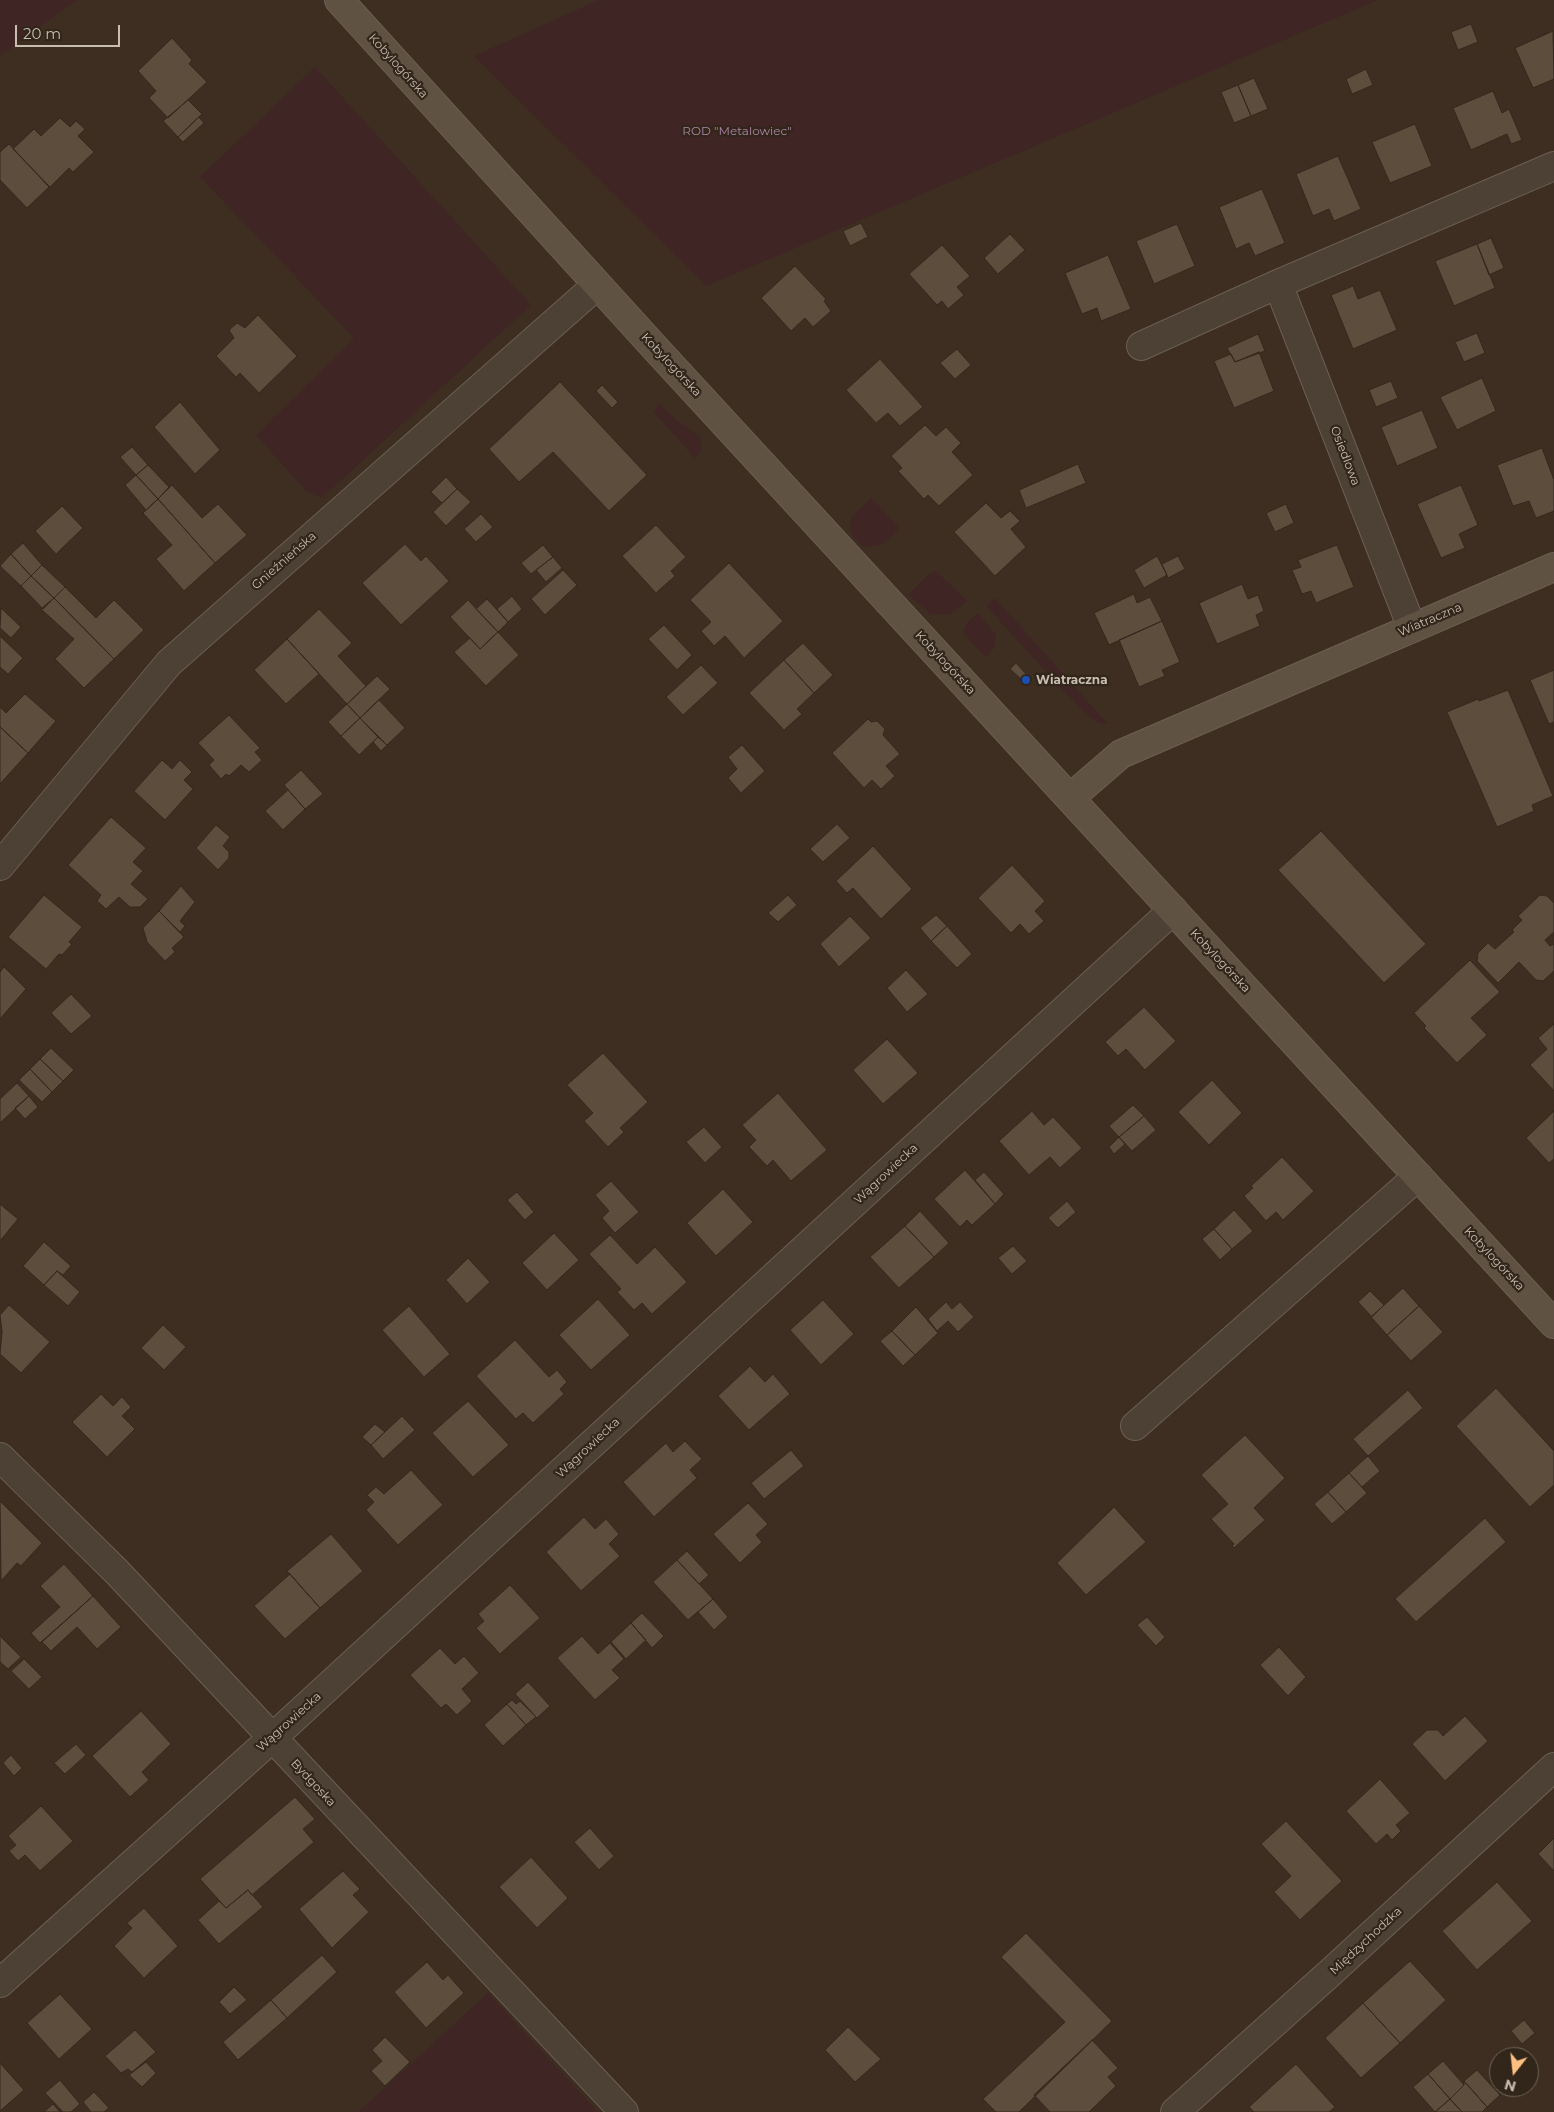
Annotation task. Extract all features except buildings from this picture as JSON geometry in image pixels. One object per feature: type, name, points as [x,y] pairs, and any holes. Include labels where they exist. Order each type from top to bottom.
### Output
[{"type":"street","name":"Kobylogórska","points":[[339,0],[597,285],[1554,1324]]},
{"type":"street","points":[[1141,346],[1278,284],[1554,166]]},
{"type":"street","name":"Osiedlowa","points":[[1278,284],[1412,628]]},
{"type":"street","name":"Gnieźnieńska","points":[[0,866],[168,663],[597,285]]},
{"type":"street","name":"Wiatraczna","points":[[1070,798],[1121,754],[1554,567]]},
{"type":"street","name":"Wągrowiecka","points":[[0,1983],[271,1739],[1173,910]]},
{"type":"street","points":[[1135,1426],[1418,1176]]},
{"type":"street","name":"Bydgoska","points":[[0,1457],[117,1572],[271,1739],[624,2112]]},
{"type":"street","name":"Międzychodzka","points":[[1175,2112],[1332,1972],[1554,1767]]},
{"type":"green space","points":[[0,0],[77,0],[0,56]]},
{"type":"green space","name":"ROD \"Metalowiec\"","points":[[599,0],[1378,0],[706,286],[474,56]]},
{"type":"green space","points":[[315,67],[531,305],[322,498],[306,491],[256,435],[354,338],[200,177]]},
{"type":"green space","points":[[659,403],[676,420],[700,437],[701,450],[695,458],[654,412]]},
{"type":"green space","points":[[871,498],[900,528],[881,545],[866,547],[862,546],[852,535],[850,524],[852,517]]},
{"type":"green space","points":[[936,571],[967,601],[950,614],[931,614],[908,595],[930,573]]},
{"type":"green space","points":[[995,598],[1108,724],[1099,723],[1087,716],[986,606]]},
{"type":"green space","points":[[978,613],[996,635],[994,648],[986,657],[963,633],[967,623]]},
{"type":"green space","points":[[488,1993],[598,2112],[358,2112],[366,2105]]},
{"type":"place","name":"Wiatraczna","points":[[1026,680]]}]
